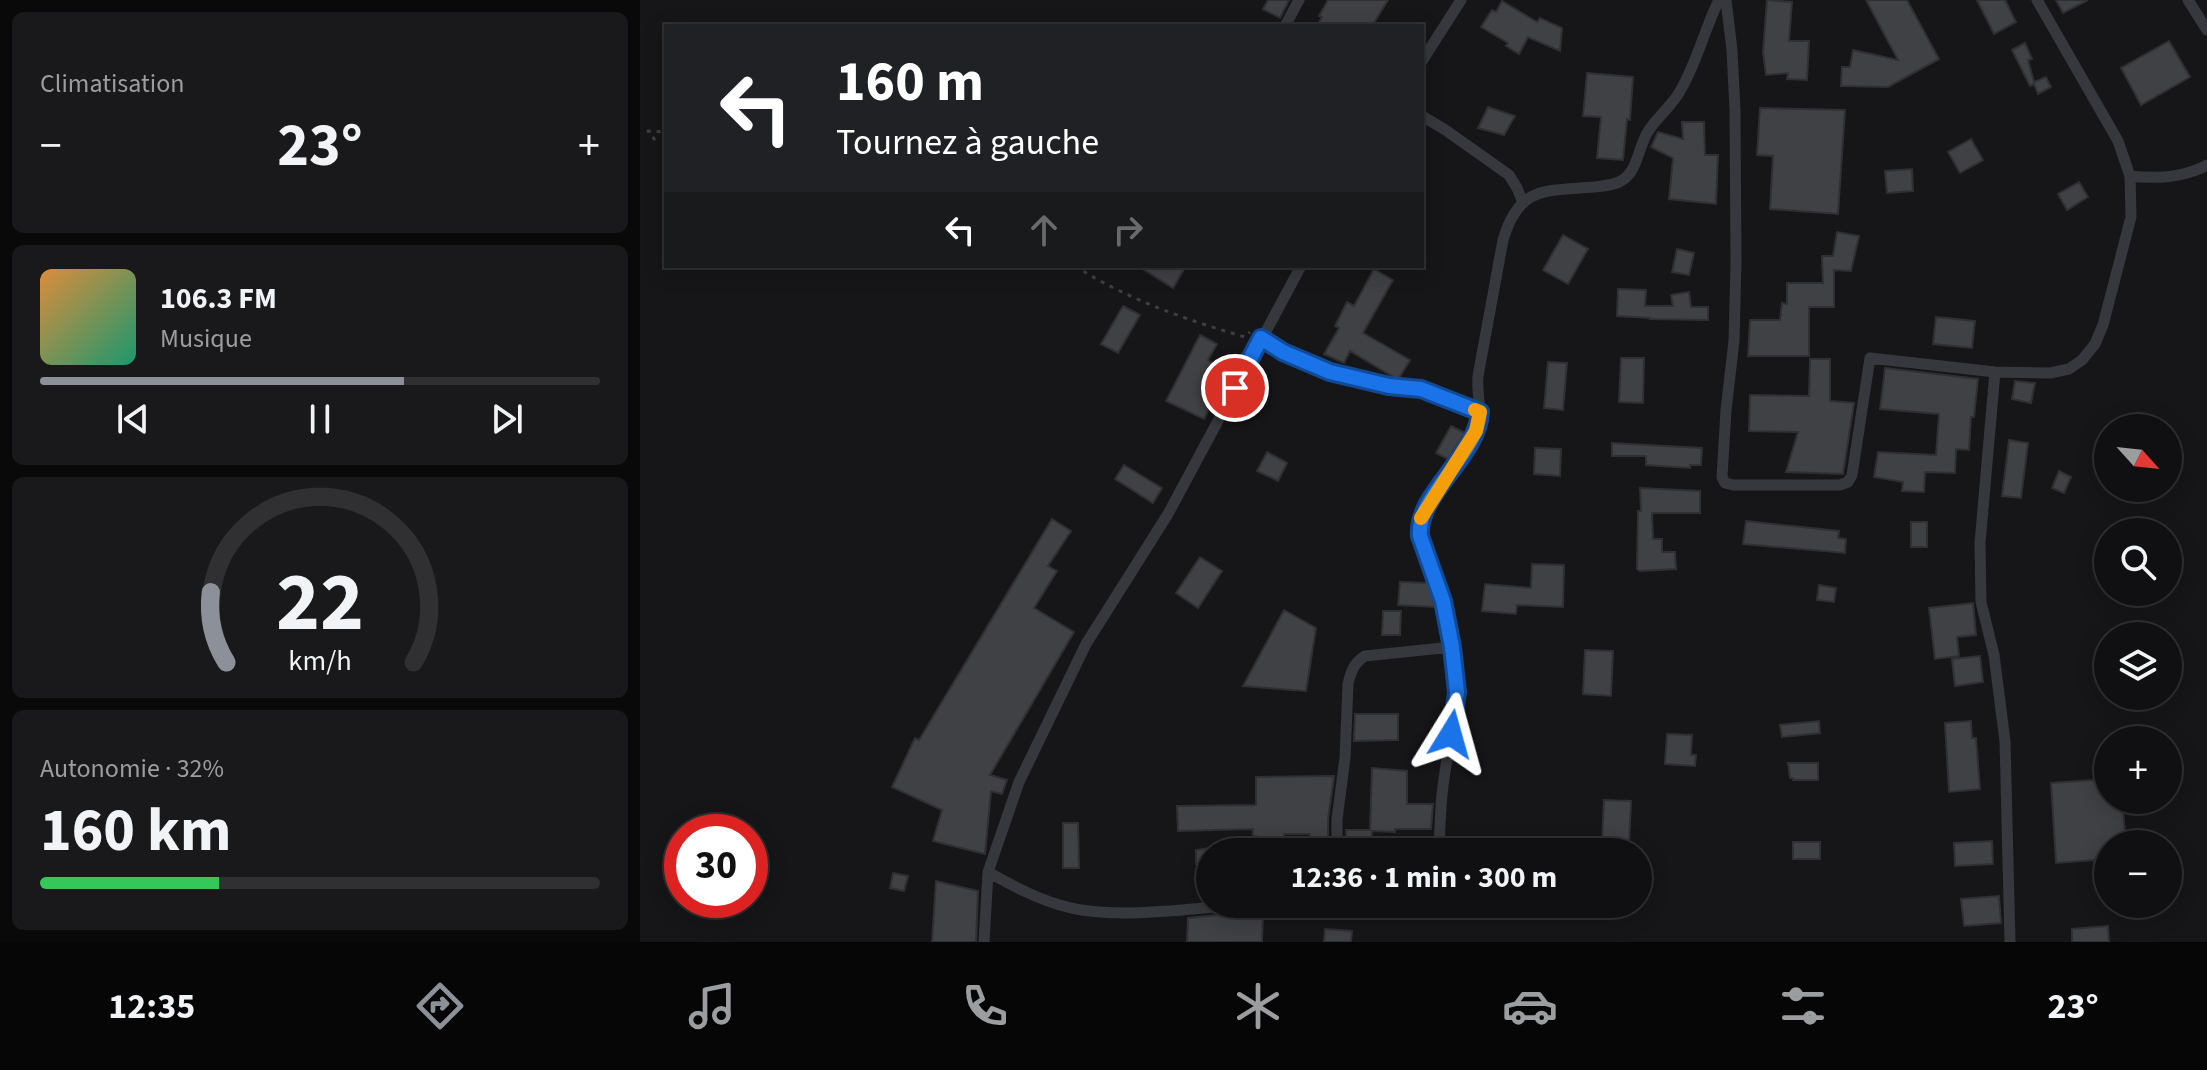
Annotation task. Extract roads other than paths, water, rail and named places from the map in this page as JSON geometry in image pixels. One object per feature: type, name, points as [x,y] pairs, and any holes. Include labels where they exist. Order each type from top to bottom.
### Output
[{"type":"street","points":[[1286,24],[1299,0]]},
{"type":"street","points":[[1424,58],[1461,0]]},
{"type":"street","points":[[1440,838],[1444,779],[1457,692],[1443,601],[1419,528],[1426,508],[1476,431],[1480,412],[1476,389],[1478,376],[1509,221],[1523,203],[1546,191],[1599,187],[1625,179],[1632,170],[1649,129],[1682,89],[1719,0]]},
{"type":"street","points":[[1726,0],[1735,110],[1736,262],[1734,341],[1722,477],[1725,483],[1733,485],[1840,485],[1848,482],[1852,475],[1870,358],[1995,372],[2050,373],[2069,369],[2082,360],[2095,344],[2103,325],[2131,217],[2130,176],[2118,141],[2037,0]]},
{"type":"street","points":[[2188,0],[2207,30]]},
{"type":"street","points":[[1424,117],[1509,175],[1523,203]]},
{"type":"street","points":[[2130,176],[2163,178],[2207,165]]},
{"type":"street","points":[[984,942],[988,872],[1019,782],[1086,644],[1168,514],[1259,332],[1300,268]]},
{"type":"street","points":[[1259,332],[1283,352],[1330,372],[1389,386],[1421,389],[1480,412]]},
{"type":"street","points":[[1995,372],[1979,571],[1981,602],[1994,655],[2005,741],[2010,942]]},
{"type":"street","points":[[1337,838],[1344,774],[1348,684],[1356,661],[1365,656],[1452,647]]},
{"type":"street","points":[[988,872],[1041,899],[1068,908],[1099,912],[1196,907]]}]
